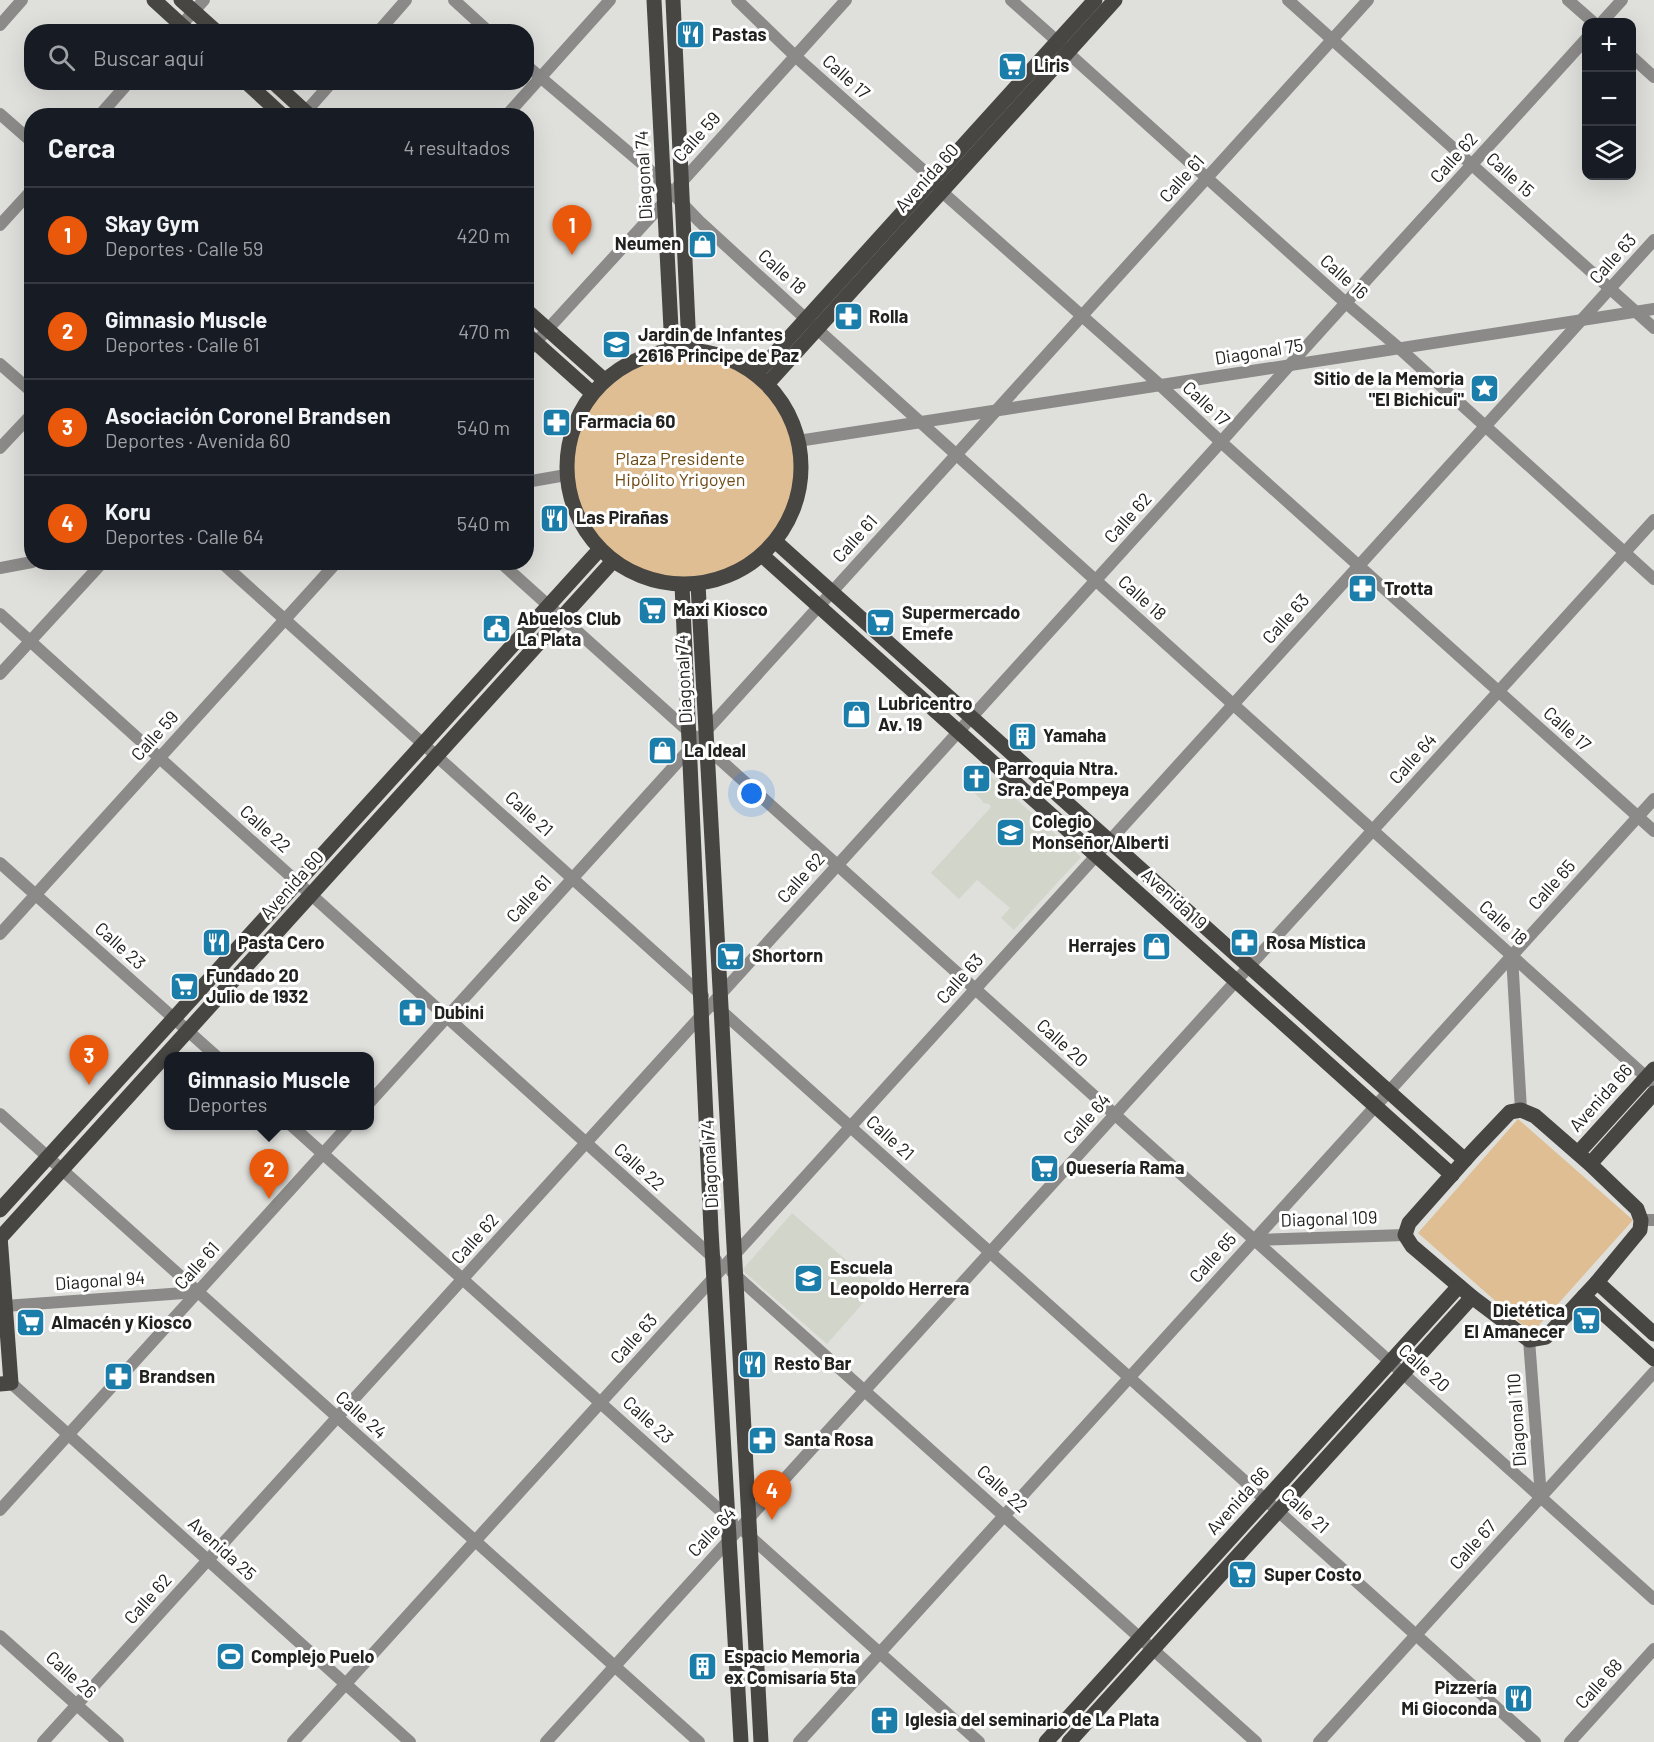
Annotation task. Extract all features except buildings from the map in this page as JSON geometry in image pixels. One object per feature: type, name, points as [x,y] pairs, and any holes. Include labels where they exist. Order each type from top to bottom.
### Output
[{"type":"main road","points":[[154,0],[177,24]]},
{"type":"main road","points":[[181,0],[199,5],[212,24]]},
{"type":"main road","name":"Diagonal 74","points":[[654,0],[689,348]]},
{"type":"main road","name":"Diagonal 74","points":[[672,348],[673,0]]},
{"type":"main road","name":"Avenida 60","points":[[1062,47],[1095,0]]},
{"type":"main road","name":"Avenida 60","points":[[763,377],[1062,47],[1114,0]]},
{"type":"main road","points":[[255,90],[274,108]]},
{"type":"main road","points":[[281,90],[300,108]]},
{"type":"main road","points":[[534,317],[602,378]]},
{"type":"main road","points":[[534,346],[592,393]]},
{"type":"main road","points":[[672,348],[689,348],[724,357],[763,377],[782,398],[792,419],[798,441],[799,473],[793,506],[776,542],[763,556],[739,572],[698,584],[682,585],[645,578],[613,561],[600,549],[576,515],[566,475],[573,434],[592,393],[602,378],[672,348]]},
{"type":"main road","name":"Avenida 19","points":[[776,542],[1465,1160]]},
{"type":"main road","name":"Avenida 60","points":[[0,1210],[600,549]]},
{"type":"main road","name":"Avenida 19","points":[[763,556],[1452,1175]]},
{"type":"main road","name":"Avenida 60","points":[[168,1052],[613,561]]},
{"type":"main road","name":"Diagonal 74","points":[[698,584],[698,740],[724,1266],[742,1525],[761,1742]]},
{"type":"main road","name":"Diagonal 74","points":[[682,585],[698,740]]},
{"type":"main road","name":"Diagonal 74","points":[[711,1003],[724,1266],[742,1525],[729,1540],[741,1742]]},
{"type":"main road","name":"Avenida 60","points":[[1,1236],[164,1056]]},
{"type":"main road","name":"Avenida 66","points":[[1578,1153],[1651,1077]]},
{"type":"main road","name":"Avenida 66","points":[[1590,1164],[1654,1093]]},
{"type":"main road","points":[[1521,1110],[1535,1116],[1578,1153],[1648,1220],[1597,1282],[1546,1337],[1529,1340],[1459,1286],[1412,1246],[1405,1235],[1409,1223],[1510,1112],[1521,1110]]},
{"type":"main road","points":[[1,1236],[5,1306],[5,1384]]},
{"type":"main road","points":[[1597,1282],[1654,1334]]},
{"type":"main road","name":"Avenida 66","points":[[1046,1742],[1459,1286]]},
{"type":"main road","points":[[1584,1296],[1654,1359]]},
{"type":"main road","name":"Avenida 66","points":[[1069,1742],[1472,1297]]},
{"type":"street","points":[[0,25],[22,0]]},
{"type":"street","points":[[385,24],[406,0]]},
{"type":"street","points":[[454,0],[480,24]]},
{"type":"street","points":[[534,85],[610,0]]},
{"type":"street","name":"Calle 17","points":[[736,0],[1081,317],[1160,385],[1654,831]]},
{"type":"street","name":"Calle 59","points":[[534,340],[548,329],[673,193],[846,0]]},
{"type":"street","name":"Calle 16","points":[[1011,0],[1654,579]]},
{"type":"street","name":"Calle 15","points":[[1288,0],[1654,328]]},
{"type":"street","name":"Calle 61","points":[[374,1096],[1368,0]]},
{"type":"street","points":[[1568,0],[1588,18]]},
{"type":"street","points":[[1606,18],[1622,0]]},
{"type":"street","points":[[186,24],[199,5]]},
{"type":"street","name":"Calle 62","points":[[43,1742],[1582,44]]},
{"type":"street","points":[[1636,61],[1654,77]]},
{"type":"street","name":"Calle 18","points":[[534,72],[653,173],[699,221],[920,422],[1512,956],[1651,1077]]},
{"type":"street","points":[[106,108],[122,90]]},
{"type":"street","points":[[311,108],[326,90]]},
{"type":"street","points":[[513,108],[529,90]]},
{"type":"street","points":[[0,114],[24,135]]},
{"type":"street","points":[[0,225],[24,199]]},
{"type":"street","name":"Calle 63","points":[[293,1742],[1654,240]]},
{"type":"street","name":"Diagonal 75","points":[[798,441],[1654,309]]},
{"type":"street","points":[[0,364],[24,385]]},
{"type":"street","points":[[0,448],[24,422]]},
{"type":"street","points":[[534,481],[566,475]]},
{"type":"street","name":"Calle 64","points":[[742,1525],[1654,520]]},
{"type":"street","points":[[0,568],[24,564]]},
{"type":"street","points":[[0,674],[96,570]]},
{"type":"street","name":"Calle 21","points":[[230,570],[1535,1742]]},
{"type":"street","name":"Calle 59","points":[[0,933],[330,570]]},
{"type":"street","name":"Calle 20","points":[[509,570],[1654,1599]]},
{"type":"street","name":"Calle 22","points":[[0,614],[585,1143],[865,1390],[1256,1742]]},
{"type":"street","name":"Calle 65","points":[[799,1742],[1654,799]]},
{"type":"street","name":"Calle 23","points":[[0,863],[211,1052]]},
{"type":"street","points":[[1512,956],[1521,1110]]},
{"type":"street","name":"Calle 24","points":[[0,1114],[699,1742]]},
{"type":"street","name":"Calle 23","points":[[298,1130],[742,1525],[979,1742]]},
{"type":"street","name":"Calle 61","points":[[0,1510],[344,1130]]},
{"type":"street","name":"Diagonal 109","points":[[1254,1240],[1405,1235]]},
{"type":"street","name":"Diagonal 94","points":[[5,1306],[198,1292]]},
{"type":"street","name":"Diagonal 110","points":[[1529,1340],[1541,1497]]},
{"type":"street","name":"Calle 67","points":[[1319,1742],[1654,1372]]},
{"type":"street","name":"Avenida 25","points":[[5,1384],[68,1435],[410,1742]]},
{"type":"street","name":"Calle 64","points":[[546,1742],[729,1540]]},
{"type":"street","name":"Calle 26","points":[[0,1636],[118,1742]]},
{"type":"street","name":"Calle 68","points":[[1570,1742],[1654,1649]]},
{"type":"shaded area","name":"Colegio Monseñor Alberti","points":[[988,774],[1081,857],[1014,930],[1001,918],[1010,908],[977,880],[959,899],[931,873],[991,807],[983,803],[972,791]]},
{"type":"shaded area","name":"Escuela Leopoldo Herrera","points":[[792,1213],[877,1287],[827,1344],[742,1270]]},
{"type":"green space","name":"Plaza Presidente Hipólito Yrigoyen","points":[[682,355],[725,364],[744,374],[761,388],[775,405],[785,424],[794,467],[785,510],[775,529],[761,546],[744,560],[725,570],[682,579],[639,570],[620,560],[603,546],[589,529],[579,510],[570,467],[579,424],[589,405],[603,388],[620,374],[639,364]]},
{"type":"green space","points":[[1518,1119],[1633,1220],[1532,1333],[1418,1233]]},
{"type":"place","name":"Pastas","points":[[691,35]]},
{"type":"place","name":"Liris","points":[[1013,66]]},
{"type":"place","name":"Neumen","points":[[702,244]]},
{"type":"place","name":"Skay Gym","points":[[572,255]]},
{"type":"place","name":"Rolla","points":[[848,317]]},
{"type":"place","name":"Jardin de Infantes 2616 Principe de Paz","points":[[617,345]]},
{"type":"place","name":"Sitio de la Memoria \"El Bichicui\"","points":[[1485,389]]},
{"type":"place","name":"Farmacia 60","points":[[557,422]]},
{"type":"place","name":"Las Pirañas","points":[[555,518]]},
{"type":"place","name":"Trotta","points":[[1363,589]]},
{"type":"place","name":"Maxi Kiosco","points":[[652,610]]},
{"type":"place","name":"Supermercado Emefe","points":[[881,623]]},
{"type":"place","name":"Abuelos Club La Plata","points":[[496,629]]},
{"type":"place","name":"Lubricentro Av. 19","points":[[857,714]]},
{"type":"place","name":"Yamaha","points":[[1022,736]]},
{"type":"place","name":"La Ideal","points":[[663,751]]},
{"type":"place","name":"Parroquia Ntra. Sra. de Pompeya","points":[[976,779]]},
{"type":"place","name":"Colegio Monseñor Alberti","points":[[1011,832]]},
{"type":"place","name":"Pasta Cero","points":[[217,943]]},
{"type":"place","name":"Rosa Mística","points":[[1245,943]]},
{"type":"place","name":"Herrajes","points":[[1157,946]]},
{"type":"place","name":"Shortorn","points":[[731,956]]},
{"type":"place","name":"Fundado 20 Julio de 1932","points":[[185,986]]},
{"type":"place","name":"Dubini","points":[[413,1013]]},
{"type":"place","name":"Asociación Coronel Brandsen","points":[[89,1085]]},
{"type":"place","name":"Quesería Rama","points":[[1045,1168]]},
{"type":"place","name":"Gimnasio Muscle","points":[[269,1199]]},
{"type":"place","name":"Escuela Leopoldo Herrera","points":[[809,1278]]},
{"type":"place","name":"Dietética El Amanecer","points":[[1586,1321]]},
{"type":"place","name":"Almacén y Kiosco","points":[[30,1323]]},
{"type":"place","name":"Resto Bar","points":[[753,1364]]},
{"type":"place","name":"Brandsen","points":[[118,1377]]},
{"type":"place","name":"Santa Rosa","points":[[763,1440]]},
{"type":"place","name":"Koru","points":[[772,1520]]},
{"type":"place","name":"Super Costo","points":[[1243,1575]]},
{"type":"place","name":"Complejo Puelo","points":[[230,1657]]},
{"type":"place","name":"Espacio Memoria ex Comisaría 5ta","points":[[703,1667]]},
{"type":"place","name":"Pizzería Mi Gioconda","points":[[1518,1698]]},
{"type":"place","name":"Iglesia del seminario de La Plata","points":[[884,1720]]}]
